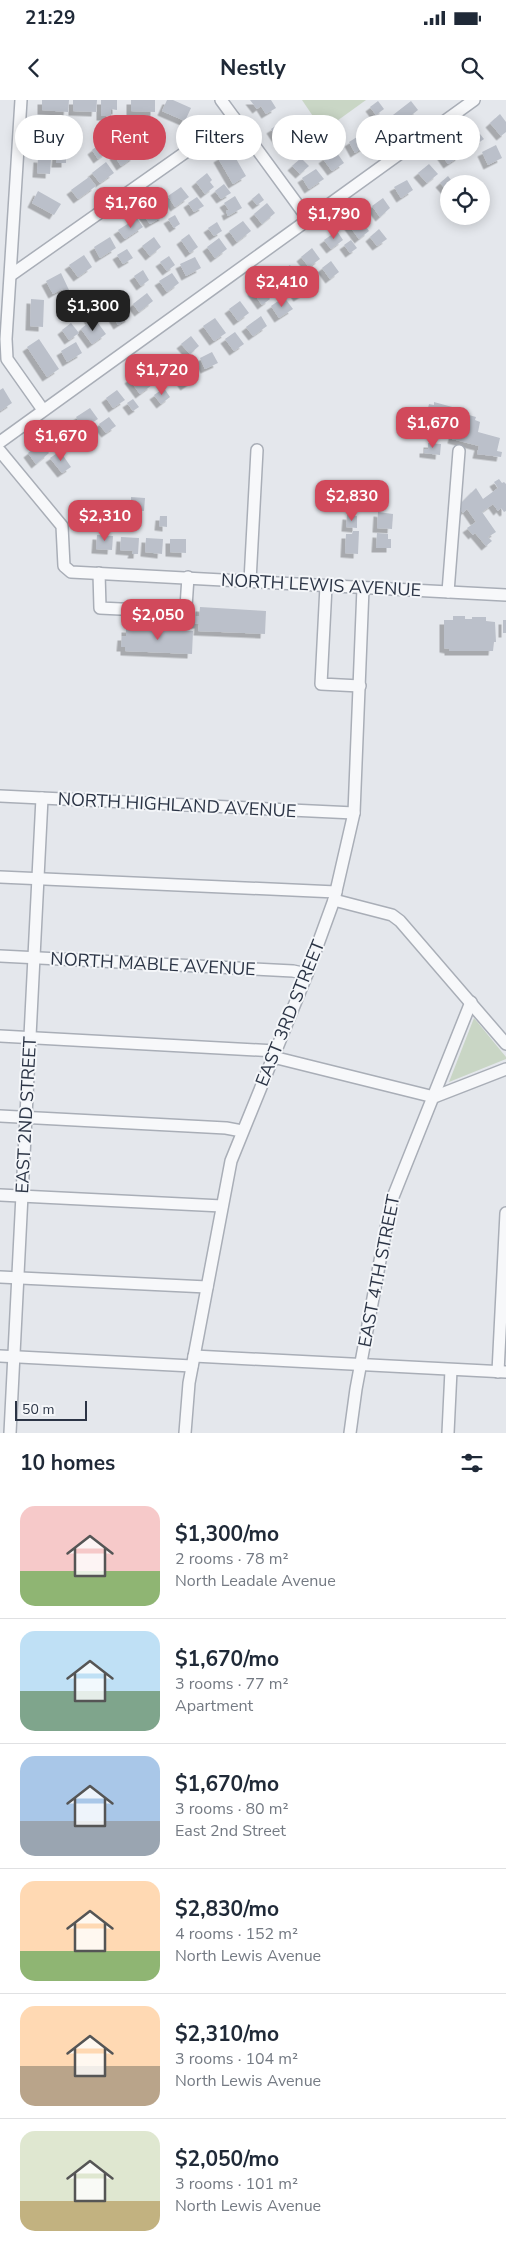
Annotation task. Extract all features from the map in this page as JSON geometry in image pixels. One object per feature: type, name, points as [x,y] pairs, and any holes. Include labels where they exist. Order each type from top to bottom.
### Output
[{"type":"street","points":[[21,100],[6,339],[8,359],[43,410]]},
{"type":"street","points":[[221,100],[232,115]]},
{"type":"street","points":[[0,442],[474,100]]},
{"type":"street","points":[[262,156],[308,219]]},
{"type":"street","points":[[11,275],[176,159]]},
{"type":"street","points":[[250,580],[257,450]]},
{"type":"street","name":"NORTH LEWIS AVENUE","points":[[0,451],[62,526],[64,566],[67,570],[506,595]]},
{"type":"street","points":[[448,592],[458,451]]},
{"type":"street","points":[[99,573],[100,608],[182,612],[186,607],[188,577]]},
{"type":"street","points":[[326,586],[322,684],[360,686]]},
{"type":"street","name":"EAST 3RD STREET","points":[[185,1433],[193,1361],[231,1161],[307,974],[335,896],[354,813],[363,588]]},
{"type":"street","name":"NORTH HIGHLAND AVENUE","points":[[0,796],[354,813]]},
{"type":"street","name":"EAST 2ND STREET","points":[[10,1433],[42,798]]},
{"type":"street","points":[[0,877],[335,896],[387,913],[400,921],[506,1044]]},
{"type":"street","name":"NORTH MABLE AVENUE","points":[[0,956],[293,971],[307,974]]},
{"type":"street","name":"EAST 4TH STREET","points":[[350,1433],[360,1365],[388,1211],[396,1186],[434,1097],[471,1002]]},
{"type":"street","points":[[0,1036],[274,1054],[434,1097],[506,1069]]},
{"type":"street","points":[[0,1116],[226,1128],[242,1131]]},
{"type":"street","points":[[0,1195],[222,1206]]},
{"type":"street","points":[[0,1356],[360,1365],[502,1372],[506,1213]]},
{"type":"street","points":[[0,1277],[207,1287]]},
{"type":"street","points":[[448,1433],[451,1370]]},
{"type":"green space","points":[[302,100],[366,100],[345,115],[312,115]]},
{"type":"green space","points":[[474,1018],[506,1059],[449,1082]]},
{"type":"building","points":[[42,100],[69,100],[68,112],[42,110]]},
{"type":"building","points":[[73,100],[97,100],[96,112],[73,111]]},
{"type":"building","points":[[101,100],[117,100],[117,110],[111,109],[111,115],[101,115]]},
{"type":"building","points":[[131,100],[155,100],[155,112],[131,111]]},
{"type":"building","points":[[167,100],[173,100],[191,108],[188,115],[176,115],[176,117],[162,111]]},
{"type":"building","points":[[250,100],[271,100],[276,108],[266,114],[261,106],[257,109]]},
{"type":"building","points":[[378,101],[384,109],[376,115],[370,107]]},
{"type":"building","points":[[411,101],[418,110],[412,115],[393,115]]},
{"type":"building","points":[[500,114],[506,122],[506,132],[501,136],[490,123]]},
{"type":"building","points":[[356,138],[355,153],[349,142]]},
{"type":"building","points":[[496,145],[502,158],[488,165],[482,152]]},
{"type":"building","points":[[38,160],[51,160],[50,174],[37,173]]},
{"type":"building","points":[[56,160],[66,160],[66,163],[56,163]]},
{"type":"building","points":[[117,160],[129,160],[121,166]]},
{"type":"building","points":[[219,160],[237,160],[246,176],[233,184]]},
{"type":"building","points":[[299,160],[303,160],[309,166],[300,174],[292,166]]},
{"type":"building","points":[[324,160],[342,160],[344,163],[332,171]]},
{"type":"building","points":[[445,160],[454,160],[448,164]]},
{"type":"building","points":[[106,162],[114,173],[100,183],[92,173]]},
{"type":"building","points":[[429,164],[438,174],[427,183],[418,173]]},
{"type":"building","points":[[316,169],[324,179],[309,189],[302,178]]},
{"type":"building","points":[[207,173],[214,187],[205,194],[196,182]]},
{"type":"building","points":[[89,177],[96,186],[78,199],[71,190]]},
{"type":"building","points":[[407,180],[413,190],[401,198],[394,187]]},
{"type":"building","points":[[224,184],[231,193],[221,199],[215,191]]},
{"type":"building","points":[[181,187],[189,197],[175,207],[168,196]]},
{"type":"building","points":[[38,191],[61,204],[54,215],[32,203]]},
{"type":"building","points":[[259,193],[264,200],[257,205],[252,199]]},
{"type":"building","points":[[235,196],[242,208],[228,216],[226,211],[229,210],[224,203]]},
{"type":"building","points":[[197,197],[204,206],[194,212],[188,203]]},
{"type":"building","points":[[383,198],[390,208],[380,217],[372,206]]},
{"type":"building","points":[[267,203],[275,213],[262,224],[254,214]]},
{"type":"building","points":[[158,205],[164,216],[150,224],[143,214]]},
{"type":"building","points":[[175,215],[180,224],[174,228],[168,219]]},
{"type":"building","points":[[358,216],[369,231],[359,239],[348,224]]},
{"type":"building","points":[[137,218],[143,227],[125,239],[118,230]]},
{"type":"building","points":[[243,221],[251,231],[237,242],[229,231]]},
{"type":"building","points":[[217,222],[222,231],[214,236],[208,228]]},
{"type":"building","points":[[379,229],[387,239],[377,246],[370,237]]},
{"type":"building","points":[[337,231],[343,240],[331,249],[324,240]]},
{"type":"building","points":[[189,234],[198,247],[190,253],[181,240]]},
{"type":"building","points":[[110,237],[116,248],[100,258],[94,247]]},
{"type":"building","points":[[154,237],[161,247],[150,256],[142,246]]},
{"type":"building","points":[[219,238],[227,249],[215,258],[207,247]]},
{"type":"building","points":[[351,240],[357,248],[350,253],[344,245]]},
{"type":"building","points":[[312,248],[320,259],[309,267],[301,257]]},
{"type":"building","points":[[127,249],[133,258],[123,264],[117,255]]},
{"type":"building","points":[[84,255],[92,267],[78,277],[69,265]]},
{"type":"building","points":[[169,256],[175,265],[167,271],[160,262]]},
{"type":"building","points":[[195,257],[201,268],[186,276],[180,264]]},
{"type":"building","points":[[331,261],[339,272],[330,279],[322,268]]},
{"type":"building","points":[[290,265],[297,276],[285,284],[278,273]]},
{"type":"building","points":[[143,270],[149,280],[141,286],[134,276]]},
{"type":"building","points":[[61,273],[69,290],[64,293],[62,289],[53,294],[46,281]]},
{"type":"building","points":[[172,273],[179,283],[167,292],[159,281]]},
{"type":"building","points":[[307,277],[313,288],[298,297],[295,293],[301,289],[297,283]]},
{"type":"building","points":[[264,282],[271,292],[267,295],[270,299],[262,305],[252,291]]},
{"type":"building","points":[[147,293],[153,301],[139,312],[133,304]]},
{"type":"building","points":[[284,297],[293,309],[279,318],[271,306]]},
{"type":"building","points":[[31,299],[44,300],[43,327],[30,326]]},
{"type":"building","points":[[93,300],[102,316],[91,322],[82,307]]},
{"type":"building","points":[[240,301],[249,313],[238,321],[229,309]]},
{"type":"building","points":[[124,306],[130,317],[118,325],[111,313]]},
{"type":"building","points":[[261,316],[267,326],[253,336],[246,327]]},
{"type":"building","points":[[215,318],[226,333],[214,341],[203,326]]},
{"type":"building","points":[[89,322],[93,327],[98,323],[106,334],[92,344],[81,329]]},
{"type":"building","points":[[71,323],[79,333],[69,340],[62,330]]},
{"type":"building","points":[[235,332],[244,344],[234,351],[225,339]]},
{"type":"building","points":[[191,336],[199,346],[190,354],[181,344]]},
{"type":"building","points":[[39,339],[59,369],[47,377],[27,347]]},
{"type":"building","points":[[76,342],[82,353],[67,362],[61,351]]},
{"type":"building","points":[[212,352],[218,363],[205,369],[200,358]]},
{"type":"building","points":[[167,354],[174,365],[163,372],[156,362]]},
{"type":"building","points":[[182,363],[194,380],[185,386],[173,369]]},
{"type":"building","points":[[141,370],[152,385],[140,394],[129,379]]},
{"type":"building","points":[[3,388],[12,403],[0,411],[0,390]]},
{"type":"building","points":[[164,388],[170,397],[161,404],[154,395]]},
{"type":"building","points":[[117,390],[125,400],[113,408],[106,398]]},
{"type":"building","points":[[133,399],[139,407],[133,411],[127,403]]},
{"type":"building","points":[[434,402],[456,408],[453,417],[468,422],[469,415],[476,417],[475,420],[480,422],[478,432],[500,438],[497,451],[502,452],[501,457],[477,454],[479,446],[452,439],[455,427],[440,423],[439,430],[431,428],[433,423],[430,423],[434,413],[427,412],[429,404],[434,405]]},
{"type":"building","points":[[90,408],[98,419],[84,428],[76,417]]},
{"type":"building","points":[[109,417],[116,426],[106,433],[99,424]]},
{"type":"building","points":[[76,424],[84,436],[74,443],[72,440],[61,448],[52,437],[66,427],[68,429]]},
{"type":"building","points":[[41,443],[49,453],[36,464],[28,453]]},
{"type":"building","points":[[428,443],[441,444],[440,455],[424,453],[424,449],[428,449]]},
{"type":"building","points":[[60,451],[71,467],[62,473],[50,458]]},
{"type":"building","points":[[499,479],[502,483],[506,484],[506,511],[504,512],[501,508],[498,511],[493,504],[482,512],[496,532],[488,537],[492,541],[486,546],[475,533],[473,535],[467,528],[476,522],[467,509],[463,513],[458,506],[476,488],[483,499],[498,488],[494,482]]},
{"type":"building","points":[[131,497],[145,498],[144,511],[131,510]]},
{"type":"building","points":[[378,512],[393,514],[392,529],[377,528]]},
{"type":"building","points":[[347,515],[357,516],[357,528],[346,527]]},
{"type":"building","points":[[160,516],[167,516],[167,527],[159,526]]},
{"type":"building","points":[[353,531],[359,531],[358,554],[345,553],[346,534],[352,534]]},
{"type":"building","points":[[377,533],[388,534],[388,539],[391,539],[391,548],[376,548]]},
{"type":"building","points":[[97,535],[113,536],[112,550],[96,549]]},
{"type":"building","points":[[121,537],[139,538],[138,554],[132,554],[133,551],[120,550]]},
{"type":"building","points":[[146,538],[163,539],[162,554],[145,552]]},
{"type":"building","points":[[170,539],[186,539],[186,553],[170,552]]},
{"type":"building","points":[[200,607],[266,611],[265,634],[198,631],[199,624],[195,624],[195,616],[199,616]]},
{"type":"building","points":[[453,616],[465,616],[465,619],[486,617],[486,621],[495,622],[496,642],[494,642],[493,651],[449,651],[449,649],[444,648],[444,620],[453,620]]},
{"type":"building","points":[[503,620],[506,620],[506,633],[503,633]]},
{"type":"building","points":[[126,628],[193,631],[192,654],[125,651],[125,647],[121,647],[122,636],[126,636]]}]
